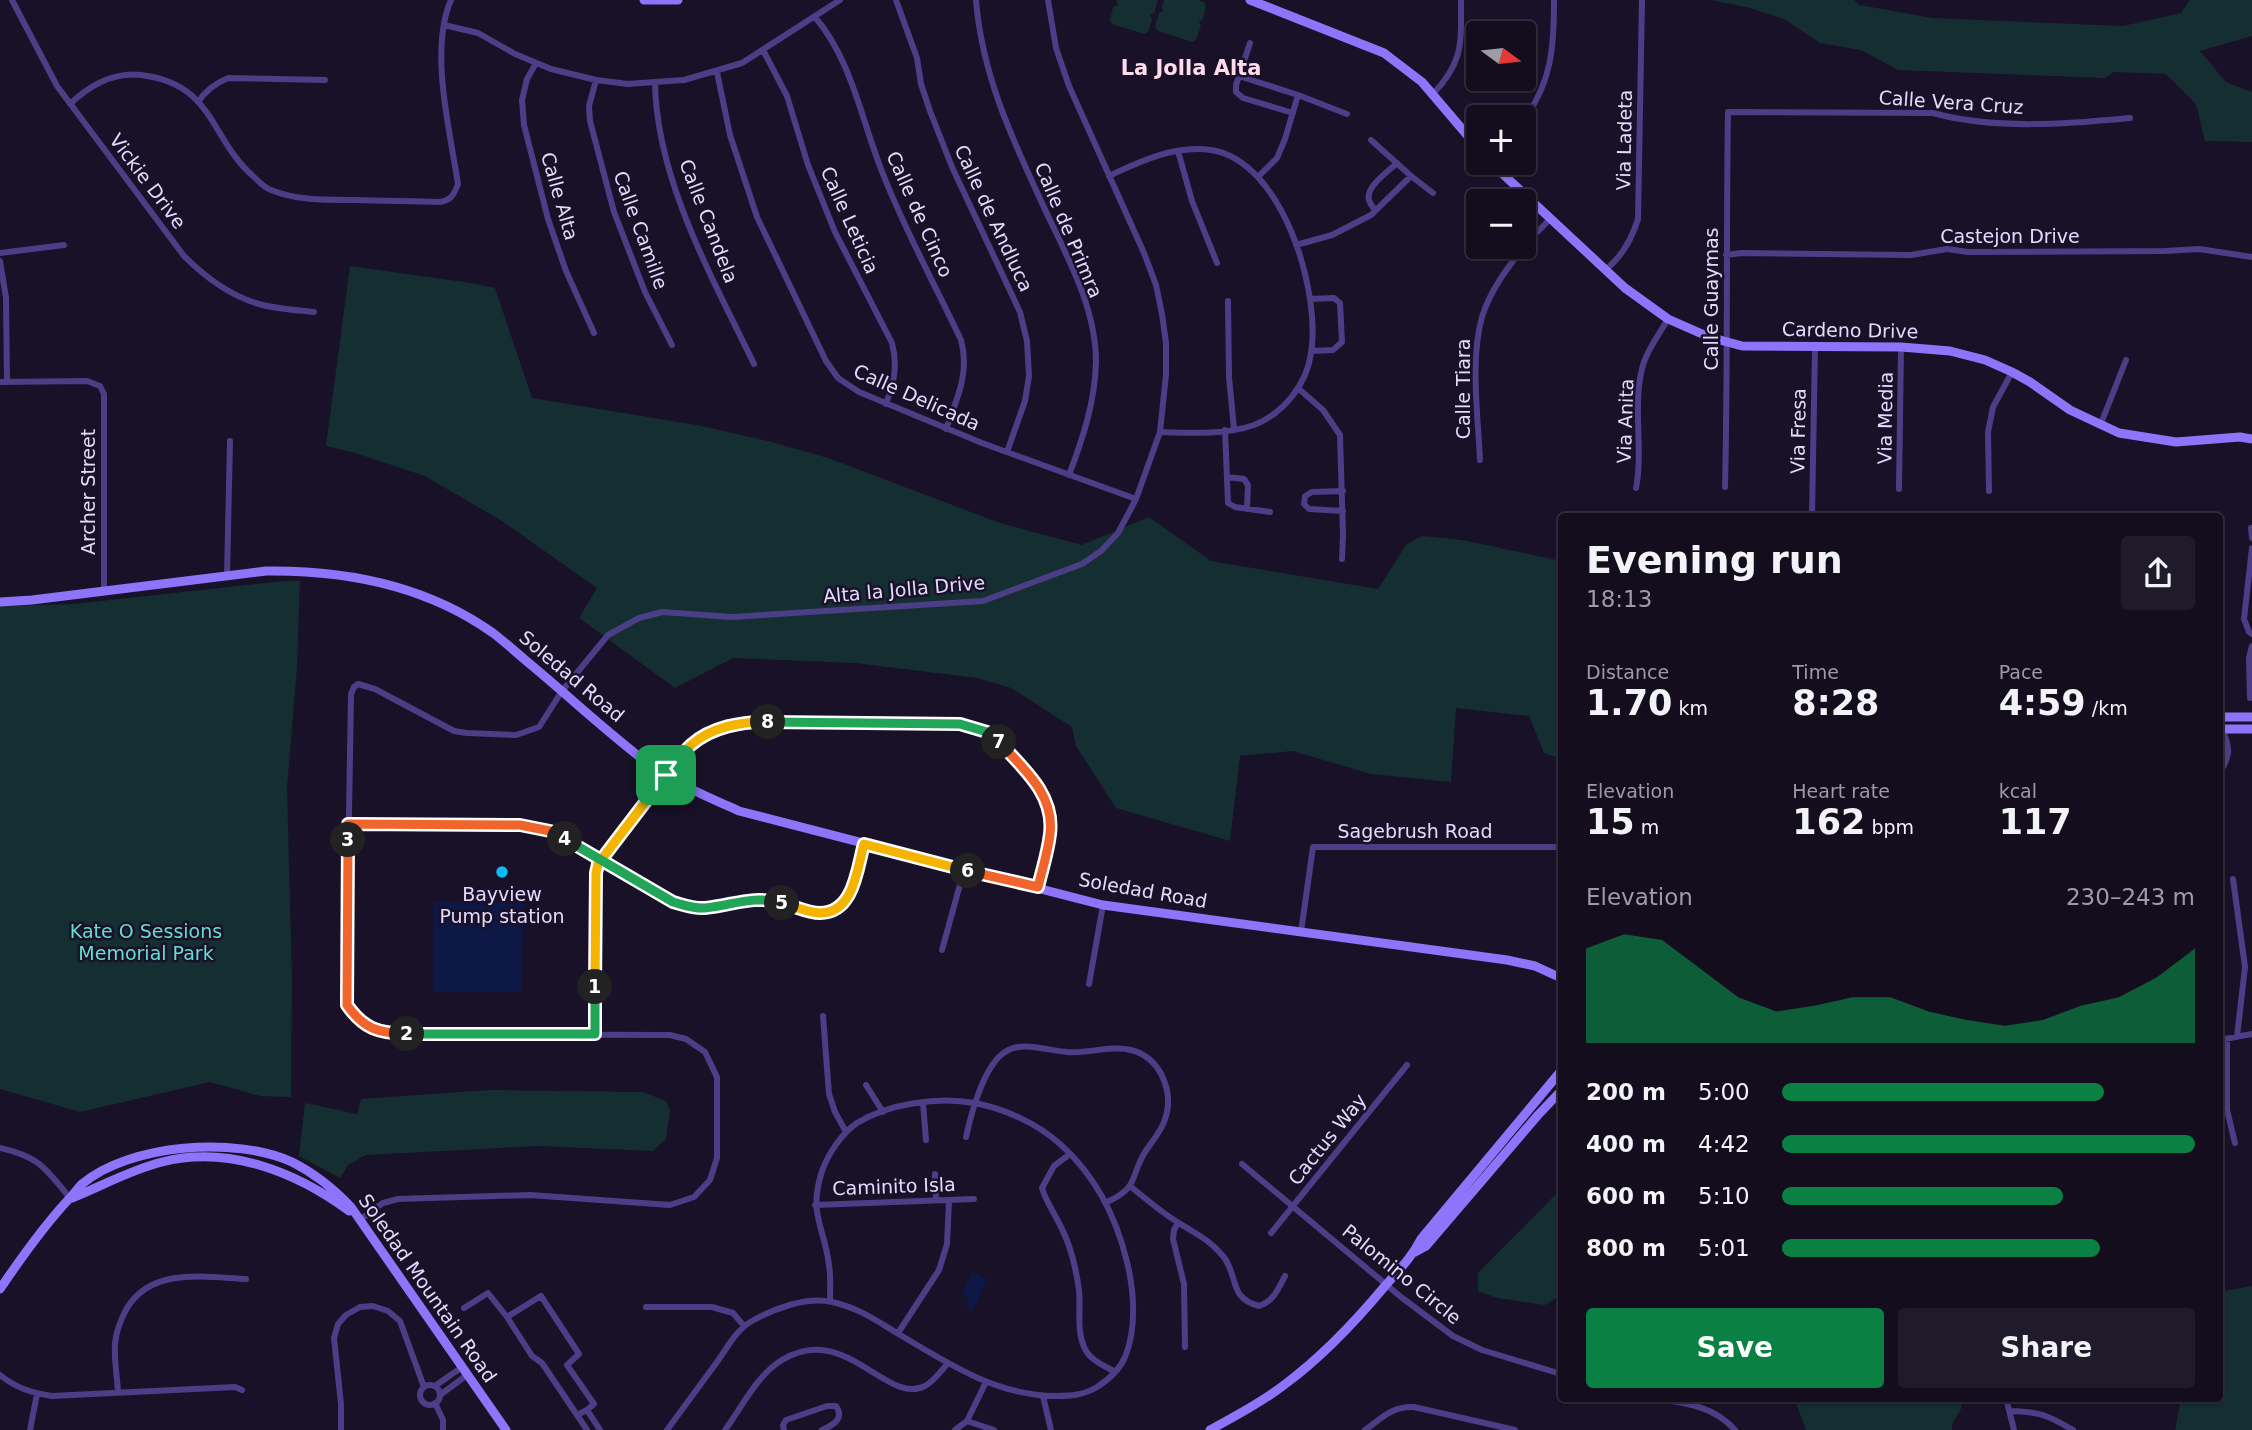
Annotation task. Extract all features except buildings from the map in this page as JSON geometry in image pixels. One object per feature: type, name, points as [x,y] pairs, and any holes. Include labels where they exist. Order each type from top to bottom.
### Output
[{"type":"street","name":"Vickie Drive","points":[[12,0],[57,86],[184,256],[200,272],[224,289],[258,304],[314,312]]},
{"type":"street","points":[[70,104],[96,83],[131,74],[159,78],[184,88],[205,109],[245,169],[268,189],[304,199],[447,201],[453,196],[458,184],[441,58],[450,0]]},
{"type":"street","points":[[644,0],[678,0]]},
{"type":"street","points":[[444,25],[478,33],[536,63],[596,80],[628,84],[684,80],[742,63],[840,0]]},
{"type":"street","name":"Calle de Andluca","points":[[896,0],[917,58],[921,84],[930,111],[1020,313],[1027,341],[1029,376],[1025,401],[1007,452]]},
{"type":"street","name":"Calle de Primra","points":[[976,0],[983,46],[996,97],[1008,129],[1078,280],[1093,332],[1096,361],[1093,401],[1069,475]]},
{"type":"street","name":"Alta la Jolla Drive","points":[[348,824],[351,694],[358,684],[375,689],[454,731],[516,735],[539,726],[562,691],[608,635],[626,624],[662,612],[732,617],[983,601],[1082,565],[1101,551],[1118,533],[1136,499],[1160,432],[1166,375],[1166,344],[1156,285],[1069,86],[1056,48],[1048,0]]},
{"type":"street","points":[[1250,0],[1384,53],[1422,82],[1466,134]]},
{"type":"street","points":[[1432,95],[1452,71],[1458,58],[1461,44],[1461,0]]},
{"type":"street","points":[[1534,105],[1549,69],[1554,35],[1554,0]]},
{"type":"street","name":"Via Ladeta","points":[[1605,270],[1630,240],[1637,219],[1642,0]]},
{"type":"street","name":"Calle de Cinco","points":[[815,17],[841,56],[885,180],[961,340],[965,374],[946,429]]},
{"type":"street","points":[[1250,43],[1236,92],[1243,98],[1293,113]]},
{"type":"street","name":"Calle Leticia","points":[[763,50],[787,96],[808,165],[835,232],[892,343],[896,377],[886,404]]},
{"type":"street","name":"Calle Alta","points":[[536,63],[527,79],[523,100],[524,125],[548,219],[566,271],[594,333]]},
{"type":"street","name":"Calle Delicada","points":[[717,72],[733,145],[757,217],[834,373],[844,383],[886,404],[1136,499]]},
{"type":"street","points":[[1239,76],[1347,114]]},
{"type":"street","points":[[198,102],[204,93],[228,78],[324,80]]},
{"type":"street","name":"Calle Camille","points":[[596,80],[589,106],[590,121],[614,212],[645,292],[672,345]]},
{"type":"street","name":"Calle Candela","points":[[655,82],[655,100],[679,198],[698,247],[754,364]]},
{"type":"street","points":[[1258,177],[1277,158],[1298,95]]},
{"type":"street","name":"Calle Vera Cruz","points":[[1728,112],[1933,113],[1957,120],[1992,123],[2085,122],[2130,118]]},
{"type":"street","name":"Calle Guaymas","points":[[1725,487],[1728,112]]},
{"type":"street","points":[[1371,139],[1433,193]]},
{"type":"street","points":[[1109,176],[1146,159],[1195,149],[1220,152],[1244,164],[1258,177],[1279,208],[1303,265],[1310,299],[1312,351],[1299,389],[1268,417],[1253,425],[1234,429],[1160,432]]},
{"type":"street","points":[[1178,151],[1192,201],[1217,263]]},
{"type":"street","points":[[1375,211],[1368,194],[1397,163]]},
{"type":"street","name":"Cardeno Drive","points":[[1504,175],[1605,270],[1653,310],[1709,337],[1742,346],[1901,347],[1950,351],[1985,360],[2012,372],[2070,410],[2119,433],[2176,442],[2240,437],[2252,439]]},
{"type":"street","points":[[1296,245],[1332,236],[1375,211],[1411,176]]},
{"type":"street","name":"Calle Tiara","points":[[1536,234],[1550,219]]},
{"type":"street","points":[[0,253],[64,245]]},
{"type":"street","name":"Castejon Drive","points":[[1726,255],[1911,255],[1947,250],[2199,249],[2252,257]]},
{"type":"street","name":"Calle Tiara","points":[[1480,460],[1476,353],[1478,335],[1490,296],[1514,259]]},
{"type":"street","points":[[0,261],[6,298],[8,346],[3,382]]},
{"type":"street","points":[[1310,299],[1334,298],[1340,303],[1342,342],[1334,350],[1312,351]]},
{"type":"street","points":[[1228,301],[1229,377],[1234,429]]},
{"type":"street","name":"Via Anita","points":[[1636,488],[1639,470],[1640,389],[1644,363],[1668,319]]},
{"type":"street","name":"Via Fresa","points":[[1812,513],[1815,347]]},
{"type":"street","name":"Via Media","points":[[1899,489],[1901,347]]},
{"type":"street","points":[[2100,426],[2126,360]]},
{"type":"street","points":[[1989,491],[1989,432],[1993,407],[2012,372]]},
{"type":"street","name":"Archer Street","points":[[3,382],[87,382],[100,386],[104,394],[104,591]]},
{"type":"street","points":[[1299,389],[1323,410],[1340,435],[1342,559]]},
{"type":"street","points":[[1225,430],[1228,503],[1236,508],[1270,512]]},
{"type":"street","points":[[227,576],[230,441]]},
{"type":"street","points":[[1227,477],[1244,479],[1248,485],[1247,509]]},
{"type":"street","points":[[1343,491],[1312,492],[1305,496],[1304,504],[1309,509],[1343,510]]},
{"type":"street","points":[[2250,528],[2252,538]]},
{"type":"street","points":[[2252,548],[2244,620],[2252,634]]},
{"type":"street","name":"Soledad Road","points":[[0,602],[277,571],[335,573],[369,579],[448,607],[493,633],[654,767],[702,795],[739,811],[1103,905],[1507,960],[1535,966],[1558,977]]},
{"type":"street","points":[[2250,698],[2249,658],[2252,646]]},
{"type":"street","points":[[2223,717],[2252,717]]},
{"type":"street","points":[[595,1034],[598,864],[691,745],[709,733],[751,721],[960,724],[987,732],[1040,789],[1045,799],[1050,816],[1050,834],[1038,887]]},
{"type":"street","points":[[2223,730],[2252,729]]},
{"type":"street","points":[[2223,734],[2228,740],[2228,759],[2223,767]]},
{"type":"street","points":[[0,1148],[24,1154],[42,1164],[70,1198],[122,1175],[166,1161],[218,1158],[287,1173],[310,1184],[361,1219],[383,1203],[398,1199],[530,1195],[670,1205],[694,1197],[710,1180],[717,1158],[718,1077],[705,1052],[686,1039],[670,1035],[387,1033],[367,1027],[357,1020],[347,1005],[346,995],[348,824],[520,825],[561,836],[673,902],[688,907],[704,908],[743,900],[771,900],[819,913],[833,911],[850,895],[864,844]]},
{"type":"street","name":"Sagebrush Road","points":[[1301,932],[1313,847],[1558,847]]},
{"type":"street","points":[[942,950],[964,870]]},
{"type":"street","points":[[2233,879],[2245,967],[2236,1037]]},
{"type":"street","points":[[1089,984],[1103,905]]},
{"type":"street","points":[[822,1016],[829,1094],[846,1132]]},
{"type":"street","points":[[2235,1143],[2227,1110],[2223,1040],[2252,1034]]},
{"type":"street","points":[[966,1137],[974,1103],[993,1064],[1002,1053],[1013,1047],[1068,1053],[1132,1050],[1148,1058],[1160,1072],[1168,1093],[1168,1109],[1163,1125],[1145,1152],[1130,1186],[1122,1195],[1107,1202]]},
{"type":"street","name":"Cactus Way","points":[[1271,1233],[1407,1065]]},
{"type":"street","points":[[1210,1430],[1285,1385],[1329,1347],[1415,1252],[1421,1239],[1558,1075]]},
{"type":"street","points":[[866,1085],[883,1112]]},
{"type":"street","points":[[1415,1252],[1426,1246],[1558,1094]]},
{"type":"street","points":[[923,1103],[926,1140]]},
{"type":"street","points":[[667,1430],[744,1326],[785,1307],[830,1301],[870,1315],[948,1363],[986,1382],[1029,1395],[1073,1396],[1103,1383],[1125,1359],[1130,1339],[1133,1297],[1124,1250],[1107,1202],[1090,1175],[1059,1143],[1026,1121],[974,1103],[923,1103],[883,1112],[856,1124],[846,1132],[826,1162],[815,1205],[830,1267],[830,1301]]},
{"type":"street","name":"Soledad Mountain Road","points":[[0,1289],[37,1235],[81,1185],[130,1160],[185,1147],[205,1147],[247,1151],[292,1162],[335,1190],[361,1219],[506,1430]]},
{"type":"street","points":[[1070,1154],[1054,1166],[1042,1188],[1063,1229],[1072,1254],[1079,1292],[1083,1346],[1088,1355],[1115,1372]]},
{"type":"street","name":"Palomino Circle","points":[[1242,1164],[1453,1336],[1482,1350],[1558,1373]]},
{"type":"street","points":[[935,1174],[936,1200]]},
{"type":"street","points":[[1130,1186],[1178,1223],[1211,1242],[1226,1259],[1242,1300],[1259,1306],[1267,1304],[1286,1276]]},
{"type":"street","name":"Caminito Isla","points":[[815,1205],[974,1199]]},
{"type":"street","points":[[898,1333],[939,1270],[947,1244],[949,1201]]},
{"type":"street","points":[[1178,1223],[1173,1239],[1184,1284],[1185,1347]]},
{"type":"street","points":[[118,1392],[115,1343],[120,1321],[130,1304],[146,1288],[171,1278],[187,1276],[246,1279]]},
{"type":"street","points":[[464,1308],[488,1293],[532,1356],[542,1363],[587,1430]]},
{"type":"street","points":[[507,1317],[541,1296],[579,1354],[567,1365],[594,1404],[577,1415]]},
{"type":"street","points":[[341,1430],[334,1338],[338,1324],[345,1315],[360,1307],[373,1306],[388,1311],[400,1321],[424,1387]]},
{"type":"street","points":[[646,1307],[712,1307],[733,1313],[744,1326]]},
{"type":"street","points":[[725,1430],[765,1374],[780,1361],[803,1351],[820,1350],[851,1358],[896,1386],[908,1389],[924,1386],[948,1363]]},
{"type":"street","points":[[435,1404],[422,1402],[420,1395],[424,1387],[435,1386],[465,1371]]},
{"type":"street","points":[[435,1404],[440,1395],[465,1371]]},
{"type":"street","points":[[0,1376],[13,1386],[52,1396],[235,1387],[242,1390]]},
{"type":"street","points":[[955,1430],[967,1421],[986,1382]]},
{"type":"street","points":[[435,1386],[440,1395]]},
{"type":"street","points":[[30,1430],[37,1394]]},
{"type":"street","points":[[1043,1396],[1051,1430]]},
{"type":"street","points":[[1673,1402],[1709,1409],[1735,1430]]},
{"type":"street","points":[[2008,1402],[2014,1430]]},
{"type":"street","points":[[435,1404],[443,1420],[443,1430]]},
{"type":"street","points":[[784,1430],[786,1420],[827,1406],[836,1406],[840,1418],[822,1430]]},
{"type":"street","points":[[1365,1430],[1388,1412],[1401,1407],[1413,1407],[1515,1430]]},
{"type":"street","points":[[587,1410],[600,1430]]},
{"type":"street","points":[[2011,1411],[2035,1411],[2048,1415],[2073,1430]]},
{"type":"street","points":[[967,1421],[994,1430]]},
{"type":"green space","points":[[1116,0],[1158,0],[1154,13],[1150,15],[1152,20],[1148,32],[1144,34],[1112,24],[1110,20],[1113,7],[1118,5]]},
{"type":"green space","points":[[1164,0],[1204,2],[1206,6],[1203,19],[1199,22],[1201,26],[1196,40],[1192,42],[1158,31],[1155,27],[1159,13],[1163,11]]},
{"type":"green space","points":[[1711,0],[1854,0],[1860,5],[1932,18],[2123,26],[2181,13],[2190,0],[2252,0],[2252,36],[2200,51],[2226,82],[2252,92],[2252,142],[2205,141],[2196,104],[2166,74],[2114,72],[2105,78],[1898,70],[1861,50],[1820,43],[1784,19]]},
{"type":"green space","points":[[350,266],[495,288],[532,398],[697,425],[772,442],[828,458],[1000,523],[1082,545],[1149,517],[1211,561],[1378,589],[1406,545],[1422,536],[1463,540],[1558,560],[1558,758],[1544,753],[1529,716],[1456,708],[1451,782],[1371,774],[1293,751],[1240,756],[1230,841],[1116,808],[1076,746],[1072,727],[1011,688],[977,678],[855,663],[733,658],[675,688],[579,618],[597,588],[502,521],[425,476],[326,446]]},
{"type":"green space","name":"Kate O Sessions Memorial Park","points":[[300,581],[297,668],[287,788],[292,979],[291,1097],[260,1096],[210,1082],[80,1112],[0,1089],[0,606],[73,604]]},
{"type":"green space","points":[[489,1090],[643,1092],[666,1101],[670,1110],[666,1139],[653,1151],[538,1146],[366,1155],[348,1165],[340,1178],[299,1156],[305,1103],[357,1114],[361,1099]]},
{"type":"green space","points":[[1558,1192],[1558,1297],[1545,1305],[1497,1298],[1478,1291],[1478,1273]]},
{"type":"green space","points":[[2252,1286],[2252,1430],[2175,1430],[2180,1402],[2223,1402],[2223,1291]]},
{"type":"green space","points":[[1796,1402],[1962,1402],[1952,1430],[1806,1430]]},
{"type":"shaded area","points":[[433,902],[523,903],[522,992],[433,992]]},
{"type":"shaded area","points":[[972,1272],[987,1279],[973,1311],[966,1308],[968,1297],[962,1294]]},
{"type":"place","name":"Bayview Pump station","points":[[502,872]]},
{"type":"district","name":"La Jolla Alta","points":[[1191,68]]},
{"type":"route","points":[[666,775],[601,860],[598,864],[595,1034],[400,1034],[367,1027],[357,1020],[347,1005],[346,995],[348,824],[520,825],[561,836],[601,860],[673,902],[688,907],[704,908],[743,900],[771,900],[819,913],[833,911],[850,895],[864,844],[1038,887],[1050,834],[1050,816],[1040,789],[987,732],[960,724],[751,721],[709,733],[691,745],[666,775]]}]
